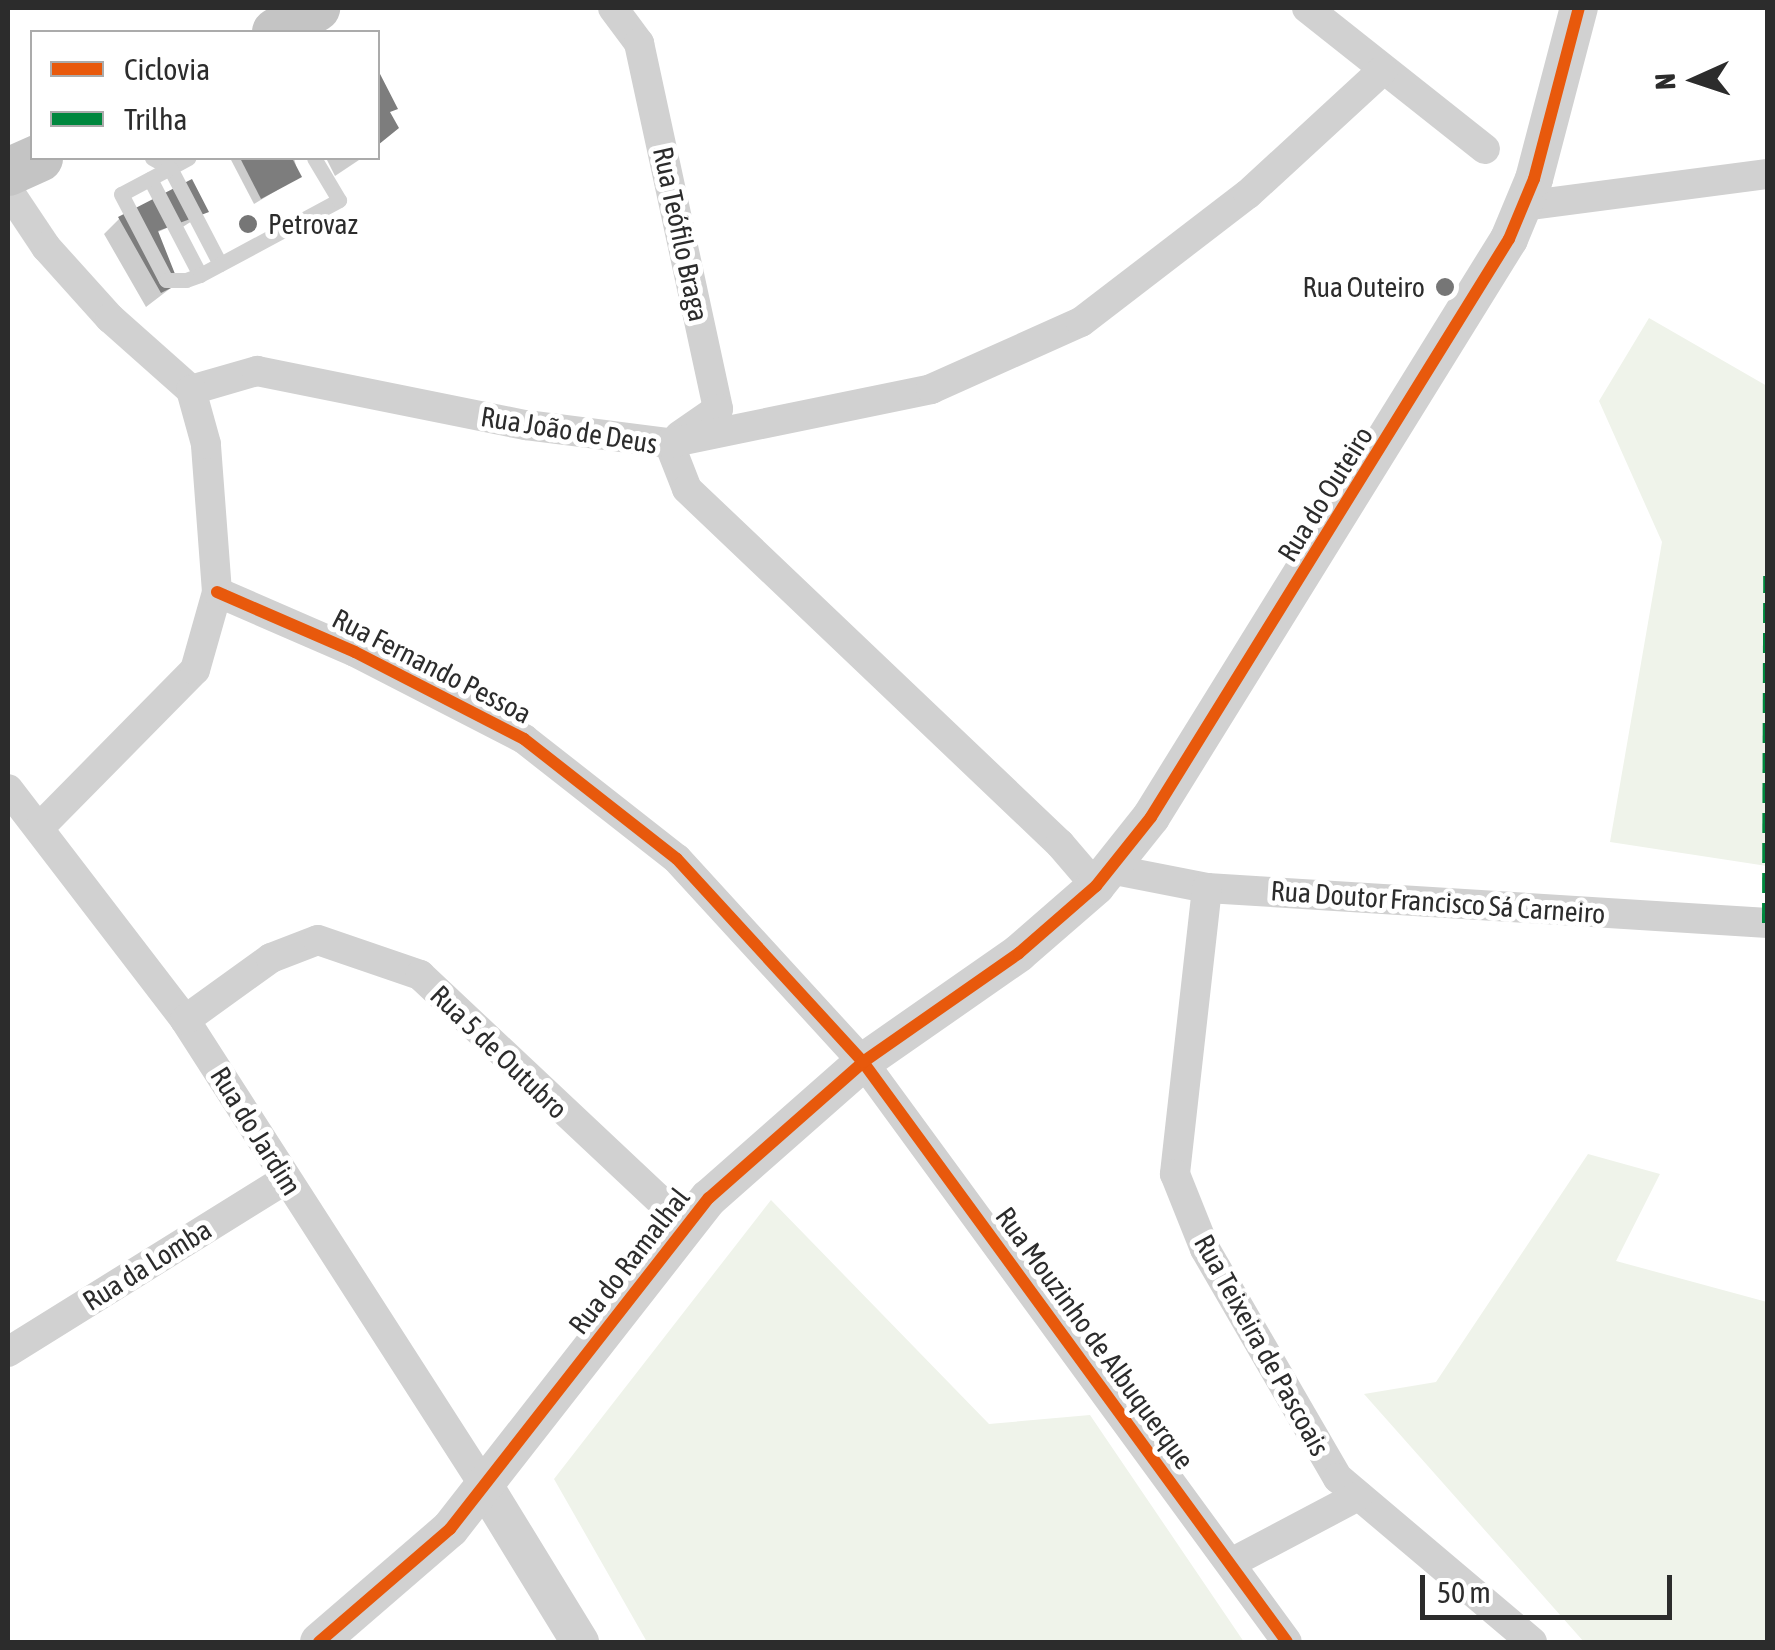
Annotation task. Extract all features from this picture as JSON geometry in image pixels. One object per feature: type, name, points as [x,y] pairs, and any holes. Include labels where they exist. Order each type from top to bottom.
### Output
[{"type":"main road","points":[[8,172],[35,160]]},
{"type":"street","name":"Rua Teófilo Braga","points":[[614,8],[640,43],[718,409],[669,443]]},
{"type":"street","points":[[1307,8],[1485,149]]},
{"type":"street","name":"Rua do Outeiro","points":[[1019,953],[1103,878],[1208,732],[1449,342],[1524,206],[1579,8]]},
{"type":"street","points":[[669,443],[931,389],[1081,322],[1248,194],[1383,70]]},
{"type":"street","points":[[1524,206],[1768,174]]},
{"type":"street","points":[[8,190],[46,247],[110,318],[190,390],[206,444],[217,592],[194,670],[42,826]]},
{"type":"street","name":"Rua João de Deus","points":[[190,390],[257,371],[526,425],[669,443],[687,490],[1060,844],[1103,878]]},
{"type":"street","name":"Rua Fernando Pessoa","points":[[217,592],[356,652],[524,739],[676,859],[862,1062]]},
{"type":"street","name":"Rua do Jardim","points":[[8,789],[42,826],[185,1020],[485,1488]]},
{"type":"street","name":"Rua Doutor Francisco Sá Carneiro","points":[[1103,878],[1206,888],[1768,923]]},
{"type":"street","name":"Rua Teixeira de Pascoais","points":[[1206,888],[1175,1174],[1204,1249],[1338,1478],[1532,1642]]},
{"type":"street","name":"Rua 5 de Outubro","points":[[185,1020],[270,958],[318,940],[420,975],[686,1225]]},
{"type":"street","name":"Rua do Ramalhal","points":[[319,1642],[450,1530],[686,1225],[745,1163],[862,1062],[1019,953]]},
{"type":"street","name":"Rua Mouzinho de Albuquerque","points":[[862,1062],[1286,1642]]},
{"type":"street","name":"Rua da Lomba","points":[[8,1352],[286,1179]]},
{"type":"street","points":[[485,1488],[580,1642]]},
{"type":"street","points":[[1230,1562],[1358,1496]]},
{"type":"lane","points":[[156,160],[170,168],[220,264]]},
{"type":"lane","points":[[184,160],[121,194],[166,280],[200,275],[338,200],[315,160]]},
{"type":"lane","points":[[150,179],[200,275]]},
{"type":"shaded area","points":[[1649,318],[1767,386],[1767,866],[1610,842],[1662,542],[1599,401]]},
{"type":"shaded area","points":[[1588,1154],[1660,1174],[1616,1261],[1767,1302],[1767,1642],[1584,1642],[1364,1394],[1436,1382]]},
{"type":"shaded area","points":[[771,1200],[989,1424],[1090,1415],[1244,1642],[647,1642],[554,1479]]},
{"type":"building","points":[[380,74],[398,109],[390,112],[399,128],[380,143]]},
{"type":"building","points":[[241,160],[293,160],[302,177],[261,199]]},
{"type":"building","points":[[192,179],[209,212],[158,231],[179,284],[161,293],[118,217]]},
{"type":"marked path","points":[[1767,923],[1768,576]]},
{"type":"cycle path","points":[[319,1642],[450,1529],[709,1198],[863,1062],[1019,953],[1096,886],[1151,817],[1509,239],[1534,179],[1579,8]]},
{"type":"cycle path","points":[[217,592],[355,652],[524,739],[677,859],[863,1062],[1287,1642]]},
{"type":"place","name":"Petrovaz","points":[[248,224]]},
{"type":"place","name":"Rua Outeiro","points":[[1445,287]]}]
